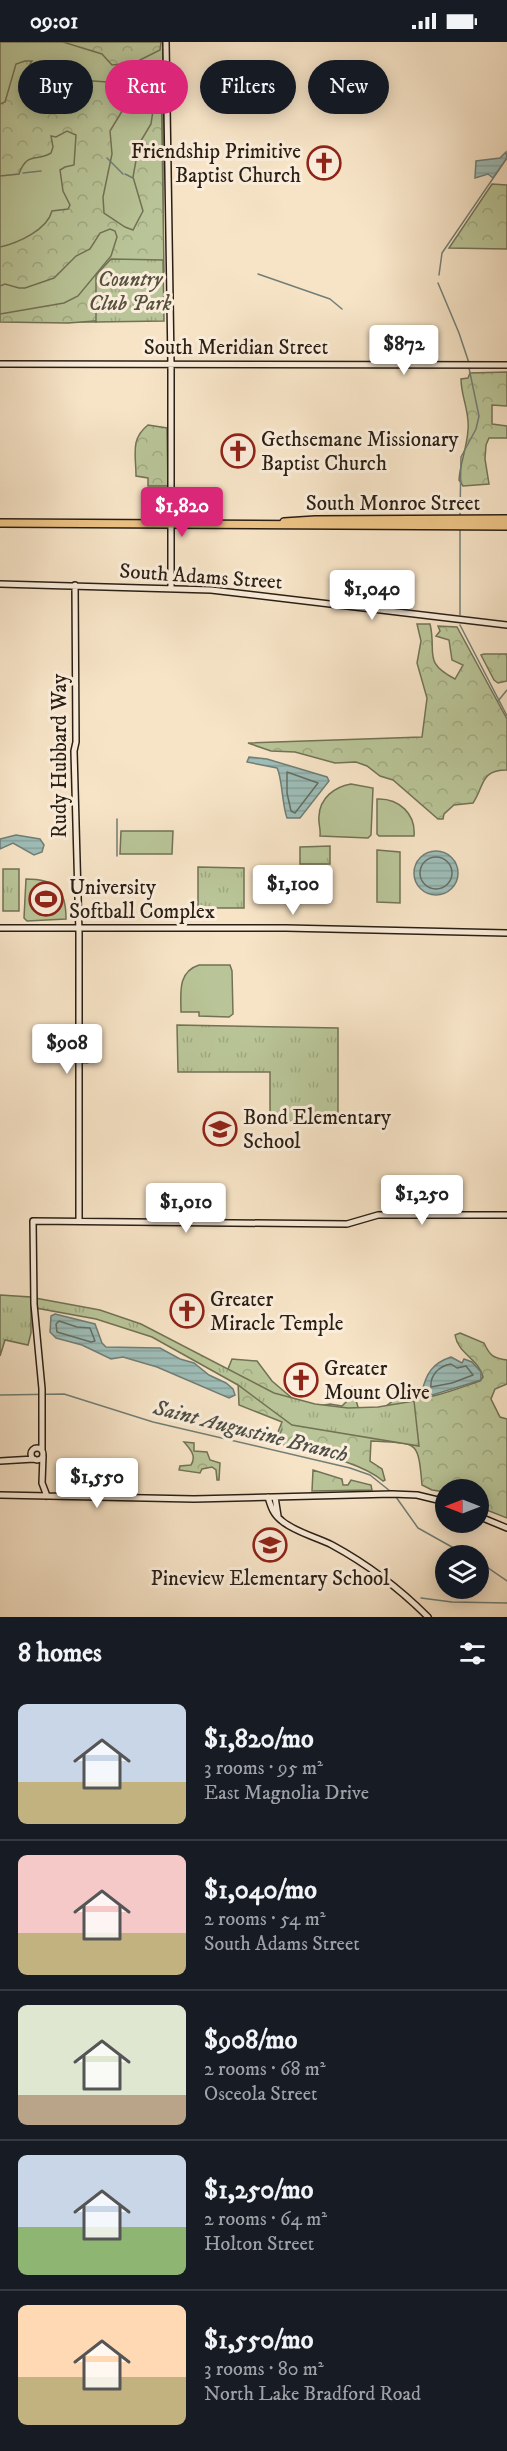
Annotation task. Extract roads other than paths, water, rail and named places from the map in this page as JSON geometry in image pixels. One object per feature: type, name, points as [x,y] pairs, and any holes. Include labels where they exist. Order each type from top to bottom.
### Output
[{"type":"main road","name":"South Monroe Street","points":[[494,523],[507,519]]},
{"type":"main road","name":"South Monroe Street","points":[[0,523],[278,523],[293,526],[428,522],[494,523],[507,526]]},
{"type":"street","points":[[166,42],[171,364],[171,587]]},
{"type":"street","name":"South Meridian Street","points":[[0,364],[507,365]]},
{"type":"street","name":"South Adams Street","points":[[0,584],[171,587],[223,591],[507,625]]},
{"type":"street","name":"Rudy Hubbard Way","points":[[75,585],[76,742],[74,751],[80,1221]]},
{"type":"street","points":[[0,928],[286,928],[507,933]]},
{"type":"street","points":[[47,1496],[42,1483],[42,1389],[34,1304],[33,1221],[347,1224],[386,1214],[507,1215]]},
{"type":"street","points":[[0,1461],[32,1458],[41,1451]]},
{"type":"street","points":[[32,1458],[41,1451]]},
{"type":"street","points":[[32,1458],[42,1466]]},
{"type":"street","points":[[36,1496],[42,1483]]},
{"type":"street","points":[[0,1495],[194,1499],[406,1494],[435,1500]]},
{"type":"street","points":[[272,1497],[274,1514],[288,1525],[332,1545],[366,1565],[401,1592],[428,1617]]},
{"type":"street","points":[[489,1521],[507,1528]]},
{"type":"water","points":[[506,152],[507,158],[493,178],[488,174],[475,178],[476,161],[500,158]]},
{"type":"water","points":[[249,757],[267,759],[327,777],[329,781],[300,818],[287,818],[277,768],[247,762]]},
{"type":"water","points":[[16,835],[40,839],[44,845],[42,852],[34,855],[13,843],[0,849],[0,839]]},
{"type":"water","points":[[436,851],[445,852],[452,857],[457,864],[457,882],[452,889],[445,894],[436,895],[427,894],[420,889],[415,882],[414,873],[415,864],[420,857],[427,852]]},
{"type":"water","points":[[55,1314],[95,1324],[102,1343],[106,1347],[160,1348],[180,1359],[194,1363],[209,1375],[226,1383],[233,1389],[235,1395],[229,1398],[157,1367],[123,1357],[111,1359],[82,1345],[56,1338],[50,1332],[51,1316]]},
{"type":"water","points":[[451,1357],[462,1363],[464,1359],[472,1362],[481,1372],[481,1380],[426,1397],[422,1392],[428,1374],[439,1362]]},
{"type":"waterway","points":[[107,158],[123,174]]},
{"type":"waterway","points":[[439,275],[442,253],[507,158]]},
{"type":"waterway","points":[[23,173],[41,171]]},
{"type":"waterway","points":[[125,174],[133,178]]},
{"type":"waterway","points":[[258,274],[330,299],[342,309]]},
{"type":"waterway","points":[[438,283],[469,363]]},
{"type":"waterway","points":[[460,516],[461,457],[476,429],[479,416],[469,368]]},
{"type":"waterway","points":[[460,530],[460,615]]},
{"type":"waterway","points":[[460,625],[507,716]]},
{"type":"waterway","points":[[498,701],[507,690]]},
{"type":"waterway","points":[[117,819],[117,856]]},
{"type":"waterway","points":[[82,1063],[88,1063]]},
{"type":"waterway","name":"Saint Augustine Branch","points":[[0,1395],[64,1394],[153,1422],[350,1468],[370,1475],[390,1491]]},
{"type":"waterway","points":[[275,1446],[282,1429]]},
{"type":"waterway","name":"Saint Augustine Branch","points":[[396,1497],[418,1528],[448,1545]]},
{"type":"waterway","name":"Saint Augustine Branch","points":[[489,1569],[507,1581]]},
{"type":"waterway","points":[[421,1598],[452,1602],[507,1603]]},
{"type":"place","name":"Friendship Primitive Baptist Church","points":[[324,163]]},
{"type":"place","name":"Gethsemane Missionary Baptist Church","points":[[238,451]]},
{"type":"place","name":"University Softball Complex","points":[[46,899]]},
{"type":"place","name":"Bond Elementary School","points":[[220,1129]]},
{"type":"place","name":"Greater Miracle Temple","points":[[187,1311]]},
{"type":"place","name":"Greater Mount Olive","points":[[301,1380]]},
{"type":"place","name":"Pineview Elementary School","points":[[270,1545]]},
{"type":"park label","name":"Country Club Park","points":[[130,291]]}]
